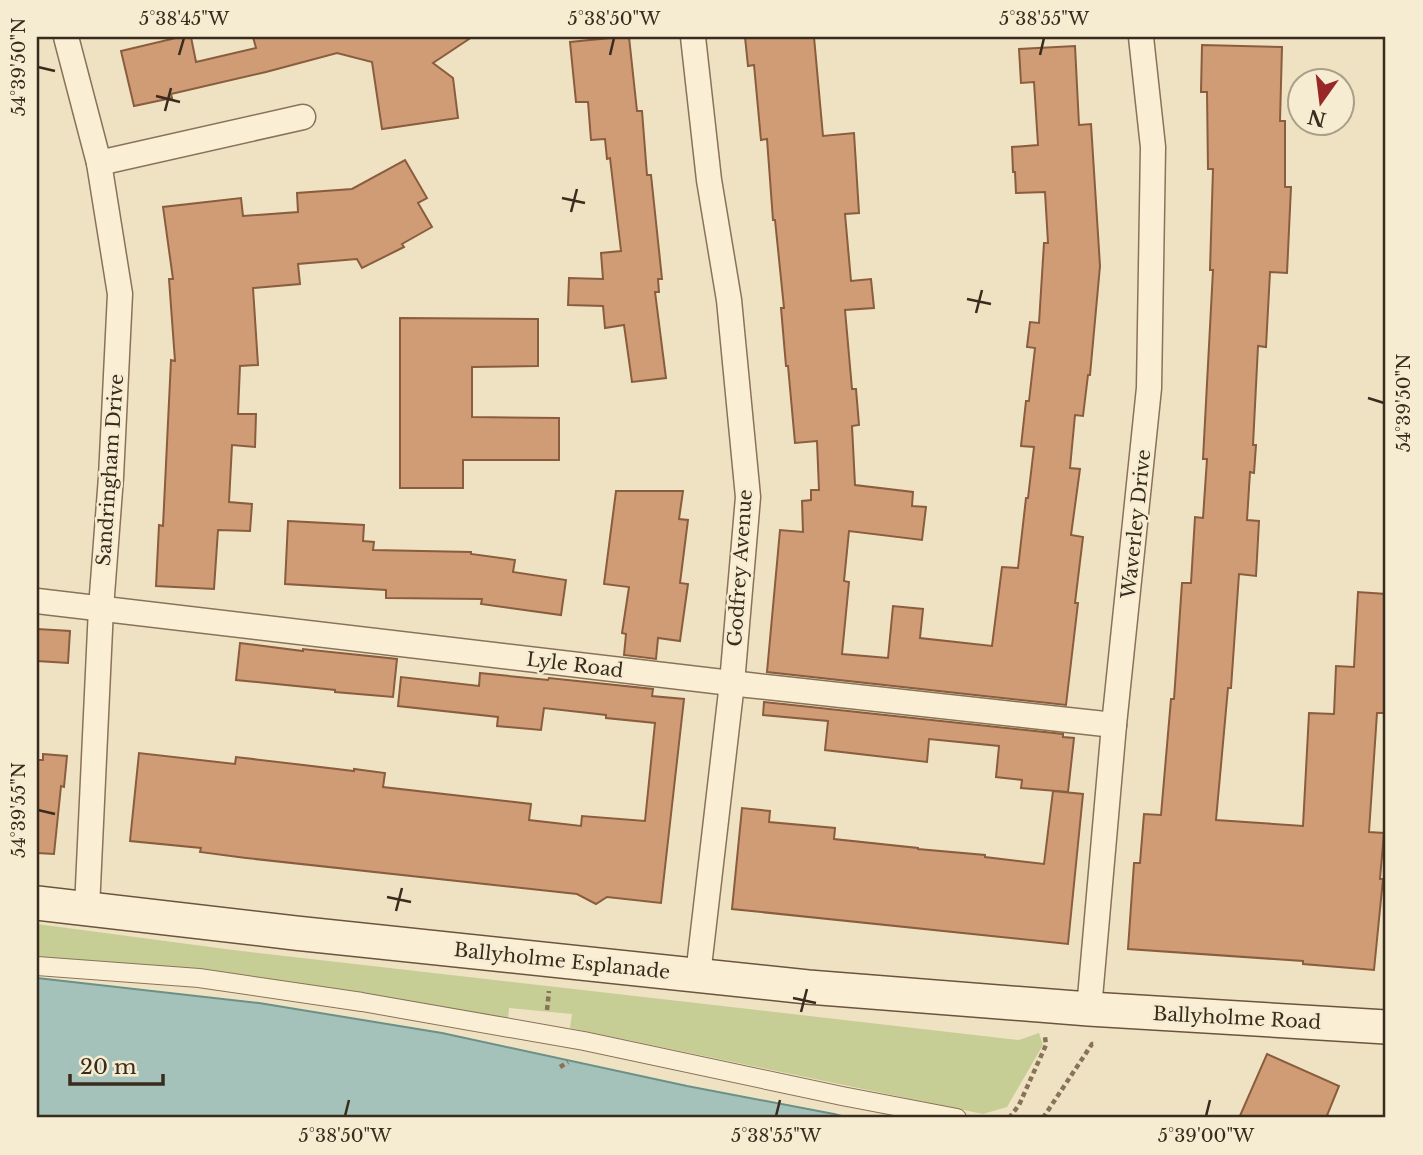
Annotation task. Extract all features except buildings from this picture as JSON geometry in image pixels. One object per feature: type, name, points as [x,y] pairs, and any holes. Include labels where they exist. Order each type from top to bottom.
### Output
[{"type":"main road","name":"Ballyholme Esplanade","points":[[37,902],[308,934],[808,987],[1088,1009]]},
{"type":"main road","name":"Ballyholme Road","points":[[1088,1009],[1386,1027]]},
{"type":"street","name":"Sandringham Drive","points":[[66,37],[99,163],[120,294],[101,608],[87,908]]},
{"type":"street","name":"Godfrey Avenue","points":[[693,37],[709,180],[729,300],[747,497],[732,683],[698,975]]},
{"type":"street","name":"Waverley Drive","points":[[1088,1009],[1149,388],[1153,147],[1141,37]]},
{"type":"street","points":[[99,163],[303,117]]},
{"type":"street","name":"Lyle Road","points":[[37,601],[1114,725]]},
{"type":"street","points":[[37,966],[199,978],[362,1002],[584,1041],[957,1118]]},
{"type":"path","points":[[512,1028],[530,1018],[545,1020],[553,961]]},
{"type":"path","points":[[1043,1118],[1092,1044],[1104,1044]]},
{"type":"path","points":[[1009,1118],[1018,1105],[1046,1045]]},
{"type":"green space","points":[[37,924],[233,950],[1019,1040],[1039,1033],[1043,1045],[1007,1107],[983,1114],[570,1028],[572,1014],[509,1008],[508,1020],[263,979],[37,957]]},
{"type":"water","points":[[37,978],[259,1003],[442,1033],[849,1118],[37,1118]]}]
